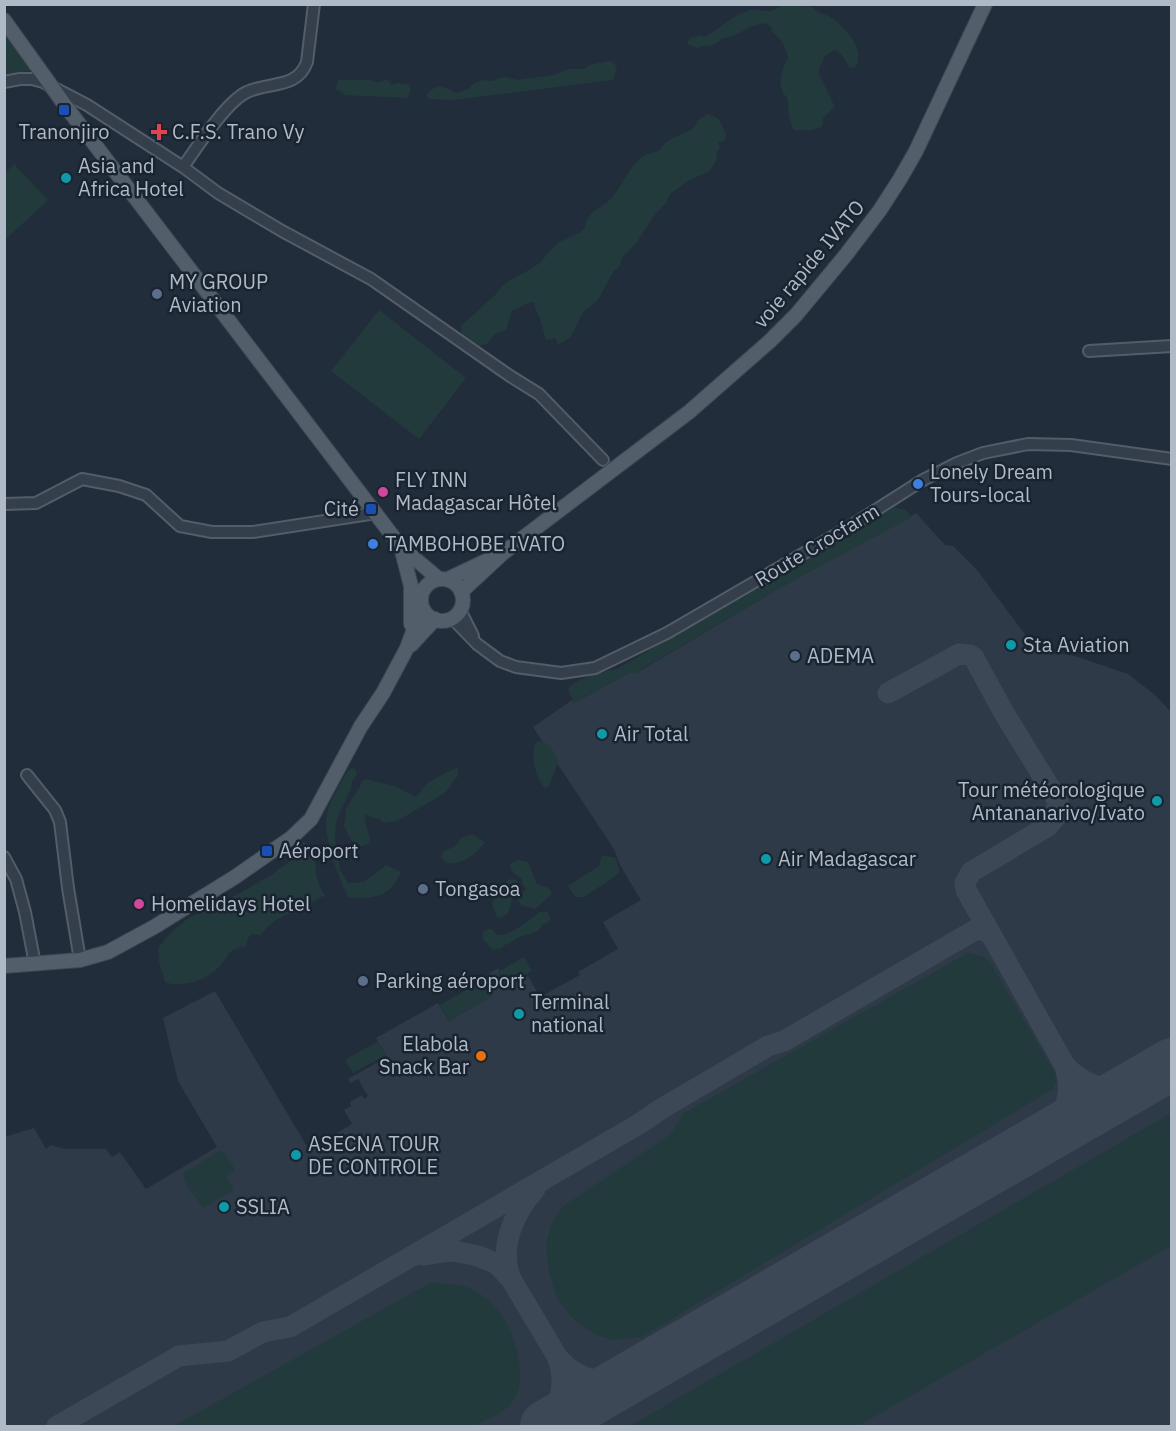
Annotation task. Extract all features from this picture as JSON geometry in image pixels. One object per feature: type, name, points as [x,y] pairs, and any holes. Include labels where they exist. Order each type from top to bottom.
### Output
[{"type":"main road","name":"voie rapide IVATO","points":[[503,553],[689,412],[770,342],[796,315],[845,256],[900,179],[916,152],[985,4]]},
{"type":"main road","points":[[4,20],[52,87],[401,547],[427,614],[435,619],[444,620],[456,614],[463,601],[462,592],[456,584],[444,579],[401,547]]},
{"type":"main road","points":[[401,547],[411,586],[411,625],[408,648]]},
{"type":"main road","points":[[4,966],[80,960],[108,952],[243,872],[291,838],[311,819],[408,648],[424,589],[431,582],[444,579],[503,553]]},
{"type":"main road","points":[[462,592],[503,553]]},
{"type":"main road","points":[[408,648],[435,619]]},
{"type":"street","points":[[183,167],[233,102],[250,90],[288,83],[304,70],[314,4]]},
{"type":"street","points":[[4,82],[32,79],[87,105],[183,167],[218,193],[371,279],[539,394],[603,460]]},
{"type":"street","points":[[1089,351],[1172,346]]},
{"type":"street","name":"Route Crocfarm","points":[[456,614],[477,644],[500,661],[516,667],[561,673],[595,668],[667,633],[849,527],[923,480],[983,453],[1028,444],[1071,445],[1172,459]]},
{"type":"street","points":[[4,504],[36,502],[82,479],[119,486],[146,495],[180,526],[212,531],[254,532],[376,513]]},
{"type":"street","points":[[27,775],[55,810],[60,822],[80,960]]},
{"type":"street","points":[[4,857],[16,879],[26,912],[35,964]]},
{"type":"shaded area","points":[[916,513],[945,545],[953,546],[977,570],[1036,649],[1075,656],[1128,674],[1155,695],[1171,712],[1171,1426],[5,1426],[4,1137],[34,1128],[46,1149],[51,1145],[65,1149],[106,1149],[112,1157],[120,1152],[146,1189],[217,1147],[178,1081],[163,1018],[215,991],[309,1150],[352,1124],[344,1110],[351,1106],[350,1102],[362,1095],[364,1099],[368,1096],[358,1079],[350,1083],[348,1079],[387,1057],[376,1038],[438,1003],[449,1021],[492,996],[480,979],[498,968],[500,971],[498,973],[506,988],[528,976],[540,997],[580,975],[578,972],[618,949],[603,922],[641,900],[621,867],[614,849],[533,727],[572,700],[574,703],[629,673],[636,673],[785,585]]},
{"type":"green space","points":[[782,5],[813,7],[831,17],[849,34],[858,53],[856,67],[850,68],[841,54],[834,50],[825,56],[818,72],[835,107],[823,118],[823,125],[816,129],[794,130],[792,126],[787,98],[780,82],[782,70],[788,59],[783,44],[772,32],[771,27],[764,23],[721,39],[713,45],[697,48],[687,42],[690,38],[701,35],[705,37],[744,12],[754,9],[770,11]]},
{"type":"green space","points":[[5,35],[31,71],[5,75]]},
{"type":"green space","points":[[609,61],[614,63],[617,69],[613,80],[453,100],[428,99],[427,94],[437,87],[444,87],[455,93],[469,89],[474,83],[483,80],[492,81],[506,77],[517,80],[554,75],[568,69],[584,69],[589,65]]},
{"type":"green space","points":[[339,80],[371,80],[377,83],[385,80],[390,81],[391,85],[409,84],[411,89],[407,98],[344,95],[335,89]]},
{"type":"green space","points":[[707,114],[718,118],[726,134],[725,140],[718,143],[720,147],[716,155],[717,159],[710,171],[688,181],[670,194],[666,203],[656,213],[637,242],[621,259],[620,266],[613,272],[598,300],[584,311],[570,338],[558,345],[555,338],[546,340],[534,302],[531,302],[512,310],[506,330],[494,335],[488,343],[480,346],[465,339],[461,326],[504,284],[538,265],[558,243],[584,229],[593,212],[610,200],[637,161],[660,150],[669,140],[691,129]]},
{"type":"green space","points":[[14,164],[48,200],[5,240],[5,173]]},
{"type":"green space","points":[[379,310],[466,378],[419,439],[331,371]]},
{"type":"green space","points":[[894,507],[906,510],[912,517],[785,585],[635,673],[629,673],[574,703],[568,689],[573,684],[592,675],[619,668]]},
{"type":"green space","points":[[540,741],[550,746],[558,763],[549,786],[545,788],[536,773],[534,761],[535,743]]},
{"type":"green space","points":[[458,767],[458,776],[445,793],[397,821],[384,823],[366,814],[365,822],[370,843],[363,846],[354,845],[344,826],[346,809],[364,779],[395,786],[415,797],[430,782]]},
{"type":"green space","points":[[352,768],[356,770],[357,775],[352,781],[336,822],[335,838],[340,870],[348,883],[364,882],[386,865],[401,872],[390,889],[370,897],[348,897],[335,865],[326,828],[329,806],[347,772]]},
{"type":"green space","points":[[472,834],[485,842],[481,847],[463,861],[446,863],[441,857],[443,851],[454,847],[461,838]]},
{"type":"green space","points":[[296,839],[304,842],[312,851],[317,877],[326,897],[323,896],[305,906],[298,914],[287,915],[277,920],[261,935],[252,934],[246,946],[232,951],[218,968],[207,976],[185,984],[165,982],[159,962],[158,948],[171,932],[190,917],[216,906],[275,873],[289,862],[300,848],[300,843]]},
{"type":"green space","points":[[602,855],[616,858],[620,871],[584,897],[575,897],[568,886],[599,866]]},
{"type":"green space","points":[[519,860],[528,862],[537,884],[549,888],[552,894],[535,909],[522,906],[518,901],[521,893],[526,890],[522,879],[510,867],[511,863]]},
{"type":"green space","points":[[509,879],[516,880],[518,884],[509,911],[497,918],[492,904],[496,893]]},
{"type":"green space","points":[[540,912],[547,912],[551,918],[548,923],[502,948],[493,950],[483,939],[483,932],[488,929],[492,929],[497,935],[509,933]]},
{"type":"green space","points":[[968,953],[984,957],[991,964],[1055,1073],[1056,1081],[1053,1089],[642,1337],[612,1340],[594,1334],[575,1321],[557,1299],[549,1272],[546,1246],[551,1225],[562,1207],[670,1135],[684,1113]]},
{"type":"green space","points":[[524,957],[532,971],[505,986],[498,972]]},
{"type":"green space","points":[[484,980],[492,996],[449,1021],[440,1005]]},
{"type":"green space","points":[[378,1041],[386,1055],[353,1073],[345,1060]]},
{"type":"green space","points":[[1171,1113],[1171,1246],[858,1426],[630,1426]]},
{"type":"green space","points":[[219,1151],[224,1152],[234,1168],[233,1172],[226,1177],[234,1190],[203,1208],[182,1174]]},
{"type":"green space","points":[[430,1283],[471,1289],[492,1304],[508,1325],[517,1349],[520,1382],[513,1402],[498,1414],[474,1426],[174,1426]]},
{"type":"taxiway","points":[[888,693],[959,654],[970,655],[974,658],[1004,713],[1058,801],[1055,818],[1048,826],[971,872],[965,883],[966,890],[1064,1064],[1071,1072],[1088,1083],[1107,1088],[1128,1087],[1138,1083]]},
{"type":"taxiway","points":[[57,1426],[179,1356],[228,1351],[263,1332],[290,1327],[639,1124],[768,1046],[784,1041],[975,930],[983,930],[990,934]]},
{"type":"taxiway","points":[[1038,1141],[1047,1134],[1065,1107],[1069,1086],[1064,1064]]},
{"type":"taxiway","points":[[511,1279],[506,1255],[510,1231],[527,1198],[535,1189]]},
{"type":"taxiway","points":[[423,1255],[449,1251],[478,1256],[497,1264],[511,1279],[558,1358],[562,1377],[561,1394],[554,1411],[543,1426]]},
{"type":"taxiway","points":[[558,1358],[575,1372],[593,1380],[612,1381],[634,1376]]},
{"type":"runway","points":[[546,1426],[1172,1064]]},
{"type":"place","name":"Tranonjiro","points":[[64,110]]},
{"type":"place","name":"C.F.S. Trano Vy","points":[[159,132]]},
{"type":"place","name":"Asia and Africa Hotel","points":[[66,178]]},
{"type":"place","name":"MY GROUP Aviation","points":[[157,294]]},
{"type":"place","name":"Lonely Dream Tours-local","points":[[918,484]]},
{"type":"place","name":"FLY INN Madagascar Hôtel","points":[[383,492]]},
{"type":"place","name":"Cité","points":[[371,509]]},
{"type":"place","name":"TAMBOHOBE IVATO","points":[[373,544]]},
{"type":"place","name":"Sta Aviation","points":[[1011,645]]},
{"type":"place","name":"ADEMA","points":[[795,656]]},
{"type":"place","name":"Air Total","points":[[602,734]]},
{"type":"place","name":"Tour météorologique Antananarivo/Ivato","points":[[1157,801]]},
{"type":"place","name":"Aéroport","points":[[267,851]]},
{"type":"place","name":"Air Madagascar","points":[[766,859]]},
{"type":"place","name":"Tongasoa","points":[[423,889]]},
{"type":"place","name":"Homelidays Hotel","points":[[139,904]]},
{"type":"place","name":"Parking aéroport","points":[[363,981]]},
{"type":"place","name":"Terminal national","points":[[519,1014]]},
{"type":"place","name":"Elabola Snack Bar","points":[[481,1056]]},
{"type":"place","name":"ASECNA TOUR DE CONTROLE","points":[[296,1155]]},
{"type":"place","name":"SSLIA","points":[[224,1207]]}]
